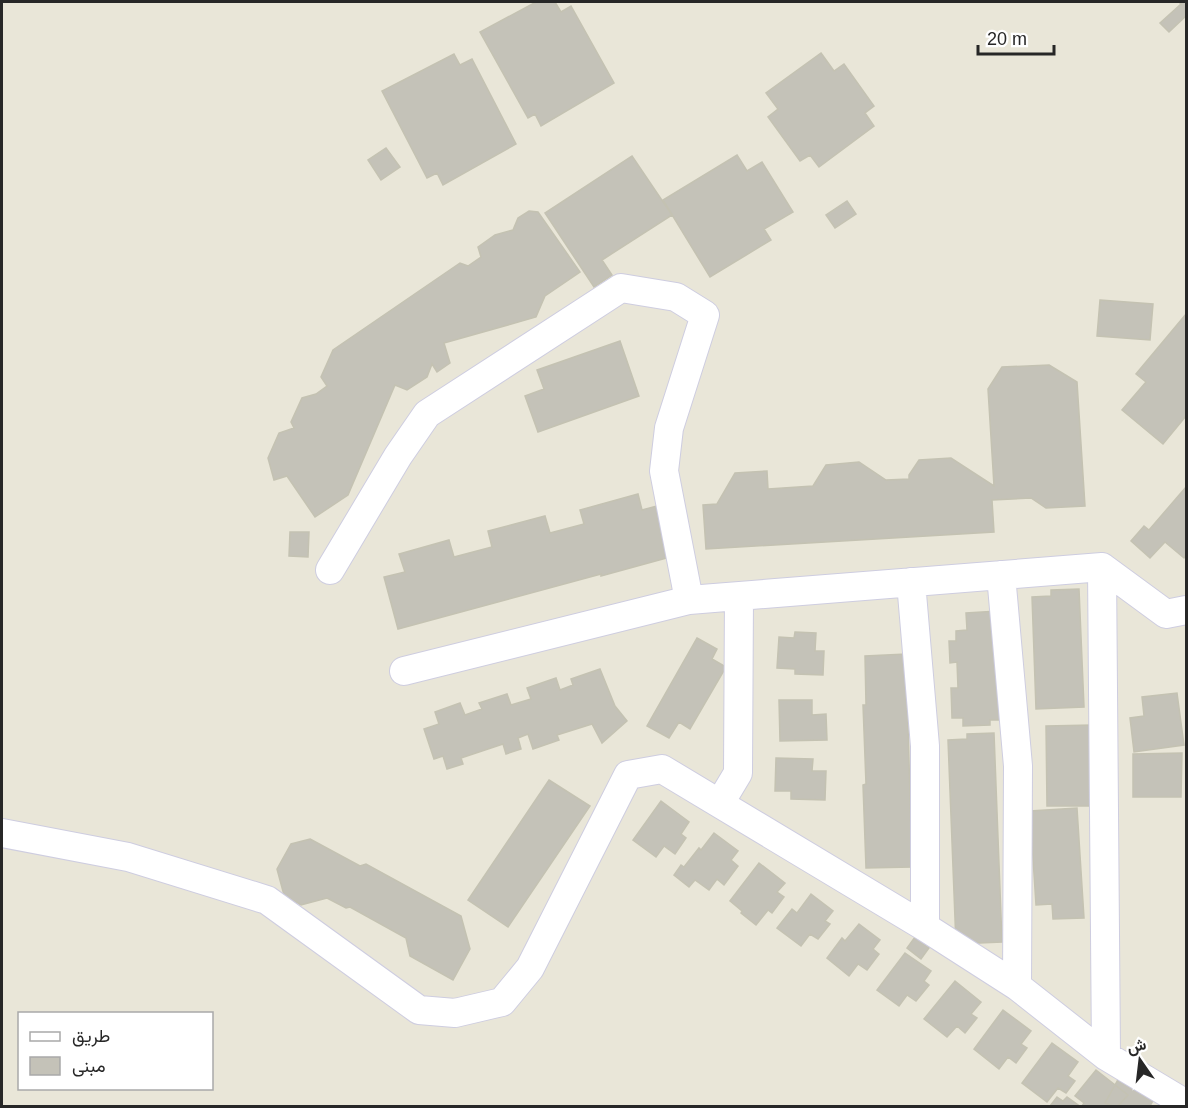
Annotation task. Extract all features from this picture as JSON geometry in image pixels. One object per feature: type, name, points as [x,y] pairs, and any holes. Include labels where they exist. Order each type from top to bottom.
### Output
[{"type":"street","points":[[330,570],[398,456],[427,414],[621,288],[676,297],[705,315],[669,428],[664,471],[689,600]]},
{"type":"street","points":[[1102,567],[1106,1056]]},
{"type":"street","points":[[404,671],[689,600],[1102,567],[1166,614],[1186,610]]},
{"type":"street","points":[[1001,575],[1018,766],[1017,986]]},
{"type":"street","points":[[911,582],[925,746],[925,927]]},
{"type":"street","points":[[720,803],[738,773],[739,596]]},
{"type":"street","points":[[2,833],[128,857],[267,900],[419,1010],[455,1013],[502,1002],[530,968],[628,775],[662,769],[925,927],[1017,986],[1106,1056],[1186,1104]]},
{"type":"building","points":[[536,2],[555,2],[561,12],[571,6],[614,83],[541,126],[535,114],[528,118],[480,32]]},
{"type":"building","points":[[1179,2],[1186,2],[1186,16],[1169,32],[1160,23],[1181,4]]},
{"type":"building","points":[[821,53],[834,71],[844,64],[874,106],[865,113],[874,126],[819,167],[810,155],[800,161],[768,117],[778,109],[766,93]]},
{"type":"building","points":[[454,54],[460,65],[472,59],[516,144],[443,185],[437,173],[427,178],[382,91]]},
{"type":"building","points":[[386,148],[400,167],[381,180],[368,160]]},
{"type":"building","points":[[737,155],[747,171],[762,162],[793,212],[764,229],[771,240],[710,277],[663,200]]},
{"type":"building","points":[[632,156],[672,215],[602,260],[612,275],[594,287],[545,213]]},
{"type":"building","points":[[847,201],[856,214],[835,228],[826,215]]},
{"type":"building","points":[[529,211],[538,212],[580,272],[545,296],[536,317],[444,343],[450,363],[437,372],[432,364],[427,377],[407,390],[395,385],[348,495],[315,517],[287,476],[274,480],[268,458],[279,433],[294,428],[291,422],[302,398],[316,394],[327,386],[321,377],[333,350],[460,263],[468,266],[481,257],[478,247],[495,235],[513,230],[518,218]]},
{"type":"building","points":[[1100,300],[1153,304],[1150,340],[1097,336]]},
{"type":"building","points":[[1186,314],[1186,416],[1163,444],[1122,410],[1146,382],[1136,374]]},
{"type":"building","points":[[620,341],[639,396],[538,432],[525,396],[544,389],[537,370]]},
{"type":"building","points":[[1049,365],[1077,382],[1085,506],[1046,508],[1031,498],[992,500],[994,532],[706,549],[703,505],[717,504],[735,473],[767,471],[768,489],[813,486],[826,465],[859,462],[886,480],[909,479],[909,475],[919,460],[951,458],[994,486],[988,389],[1002,367]]},
{"type":"building","points":[[1186,487],[1186,555],[1184,558],[1165,542],[1150,558],[1131,541],[1144,526],[1149,530]]},
{"type":"building","points":[[638,494],[642,510],[661,505],[674,556],[398,629],[384,577],[405,572],[399,554],[449,540],[454,557],[492,547],[488,531],[545,516],[550,533],[584,524],[580,510]]},
{"type":"building","points":[[290,532],[309,532],[308,557],[289,556]]},
{"type":"building","points":[[1079,589],[1084,707],[1036,709],[1032,597],[1051,596],[1051,590]]},
{"type":"building","points":[[998,611],[1002,720],[990,720],[990,725],[963,726],[963,718],[952,718],[951,688],[958,688],[957,662],[950,663],[949,641],[956,641],[956,631],[967,630],[966,613]]},
{"type":"building","points":[[795,632],[816,633],[815,651],[824,651],[823,675],[795,674],[795,669],[777,668],[779,637],[794,638]]},
{"type":"building","points":[[697,638],[717,649],[712,659],[726,667],[690,729],[679,722],[669,738],[647,726]]},
{"type":"building","points":[[906,654],[912,867],[866,868],[863,785],[866,784],[863,705],[866,705],[865,656]]},
{"type":"building","points":[[600,669],[615,706],[627,721],[602,743],[592,724],[557,735],[559,740],[533,749],[528,734],[518,738],[521,749],[506,754],[503,744],[461,758],[463,764],[447,769],[443,756],[434,759],[424,729],[439,724],[435,712],[460,703],[465,715],[482,709],[479,703],[507,694],[511,705],[531,699],[527,688],[556,678],[560,690],[573,685],[571,679]]},
{"type":"building","points":[[1177,693],[1184,745],[1134,752],[1130,718],[1144,716],[1142,697]]},
{"type":"building","points":[[779,700],[812,700],[812,715],[826,714],[827,740],[780,741]]},
{"type":"building","points":[[1092,725],[1093,806],[1047,806],[1046,726]]},
{"type":"building","points":[[994,733],[1002,942],[956,944],[948,740],[967,739],[967,734]]},
{"type":"building","points":[[1182,753],[1181,797],[1133,797],[1133,754]]},
{"type":"building","points":[[776,758],[813,759],[812,771],[826,771],[825,800],[791,799],[791,791],[775,791]]},
{"type":"building","points":[[549,780],[590,806],[508,927],[468,900]]},
{"type":"building","points":[[661,801],[689,822],[681,834],[686,838],[675,854],[664,846],[656,857],[633,840]]},
{"type":"building","points":[[1077,808],[1084,918],[1053,919],[1052,904],[1036,905],[1030,811]]},
{"type":"building","points":[[714,833],[738,851],[731,860],[738,866],[724,885],[717,879],[709,890],[695,880],[689,887],[674,875],[681,865],[684,867],[699,848],[701,850]]},
{"type":"building","points":[[310,839],[360,866],[366,864],[461,916],[470,949],[453,980],[410,956],[406,938],[350,907],[346,908],[327,898],[301,905],[284,895],[277,869],[291,844]]},
{"type":"building","points":[[759,863],[785,883],[777,892],[784,897],[772,913],[768,910],[756,925],[730,901]]},
{"type":"building","points":[[811,894],[833,911],[825,921],[830,924],[818,939],[810,934],[801,946],[777,928],[792,909],[797,913]]},
{"type":"building","points":[[859,924],[880,940],[873,949],[879,954],[867,970],[858,964],[849,976],[827,958],[842,938],[845,941]]},
{"type":"building","points":[[915,937],[929,948],[921,959],[907,948]]},
{"type":"building","points":[[905,953],[931,971],[924,981],[929,985],[916,1001],[907,995],[899,1006],[877,990]]},
{"type":"building","points":[[955,981],[981,1002],[971,1014],[977,1018],[965,1033],[957,1026],[947,1037],[924,1019]]},
{"type":"building","points":[[1003,1010],[1031,1031],[1021,1044],[1027,1048],[1016,1063],[1008,1057],[999,1069],[974,1049]]},
{"type":"building","points":[[1052,1043],[1078,1062],[1068,1076],[1075,1081],[1066,1093],[1058,1088],[1047,1102],[1022,1083]]},
{"type":"building","points":[[1129,1060],[1165,1079],[1150,1106],[1112,1106],[1105,1103]]},
{"type":"building","points":[[1096,1070],[1128,1095],[1118,1106],[1082,1106],[1084,1103],[1075,1096]]},
{"type":"building","points":[[1057,1097],[1063,1101],[1067,1097],[1078,1105],[1050,1106]]}]
